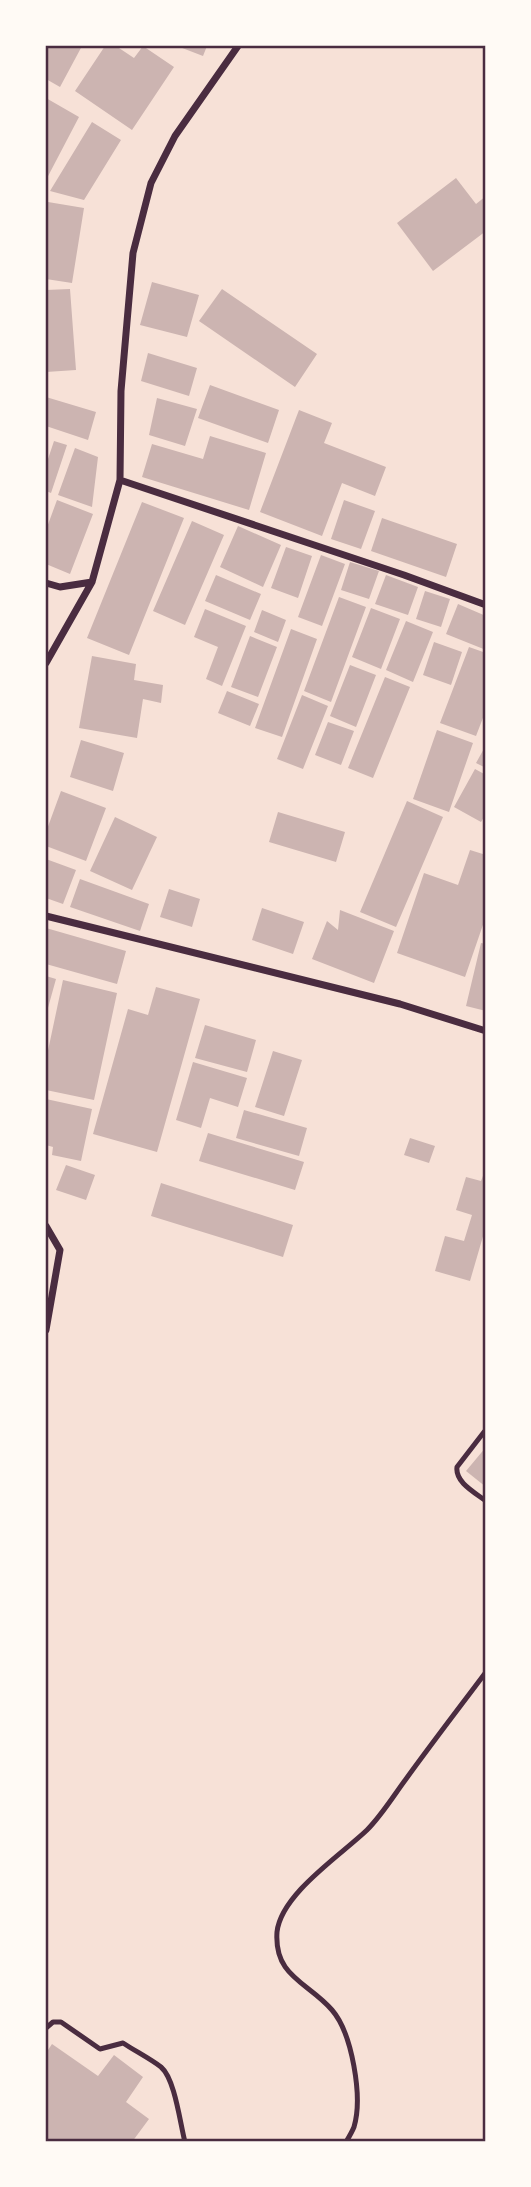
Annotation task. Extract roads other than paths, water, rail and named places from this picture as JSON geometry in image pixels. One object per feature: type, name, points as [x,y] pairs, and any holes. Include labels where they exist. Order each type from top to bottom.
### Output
[{"type":"street","points":[[46,663],[92,582],[120,480],[121,391],[133,253],[151,183],[175,136],[238,46]]},
{"type":"street","points":[[120,480],[404,575],[485,605]]},
{"type":"street","points":[[46,583],[61,587],[92,582]]},
{"type":"street","points":[[46,916],[400,1004],[485,1031]]},
{"type":"street","points":[[46,1226],[60,1250],[46,1330]]},
{"type":"lane","points":[[484,1432],[457,1466],[456,1474],[485,1501]]},
{"type":"lane","points":[[346,2141],[354,2126],[356,2097],[350,2043],[343,2024],[331,2008],[289,1975],[278,1951],[277,1930],[282,1914],[297,1893],[370,1827],[485,1672]]},
{"type":"lane","points":[[46,2028],[53,2022],[61,2022],[100,2049],[123,2043],[162,2068],[168,2076],[174,2095],[185,2141]]}]
